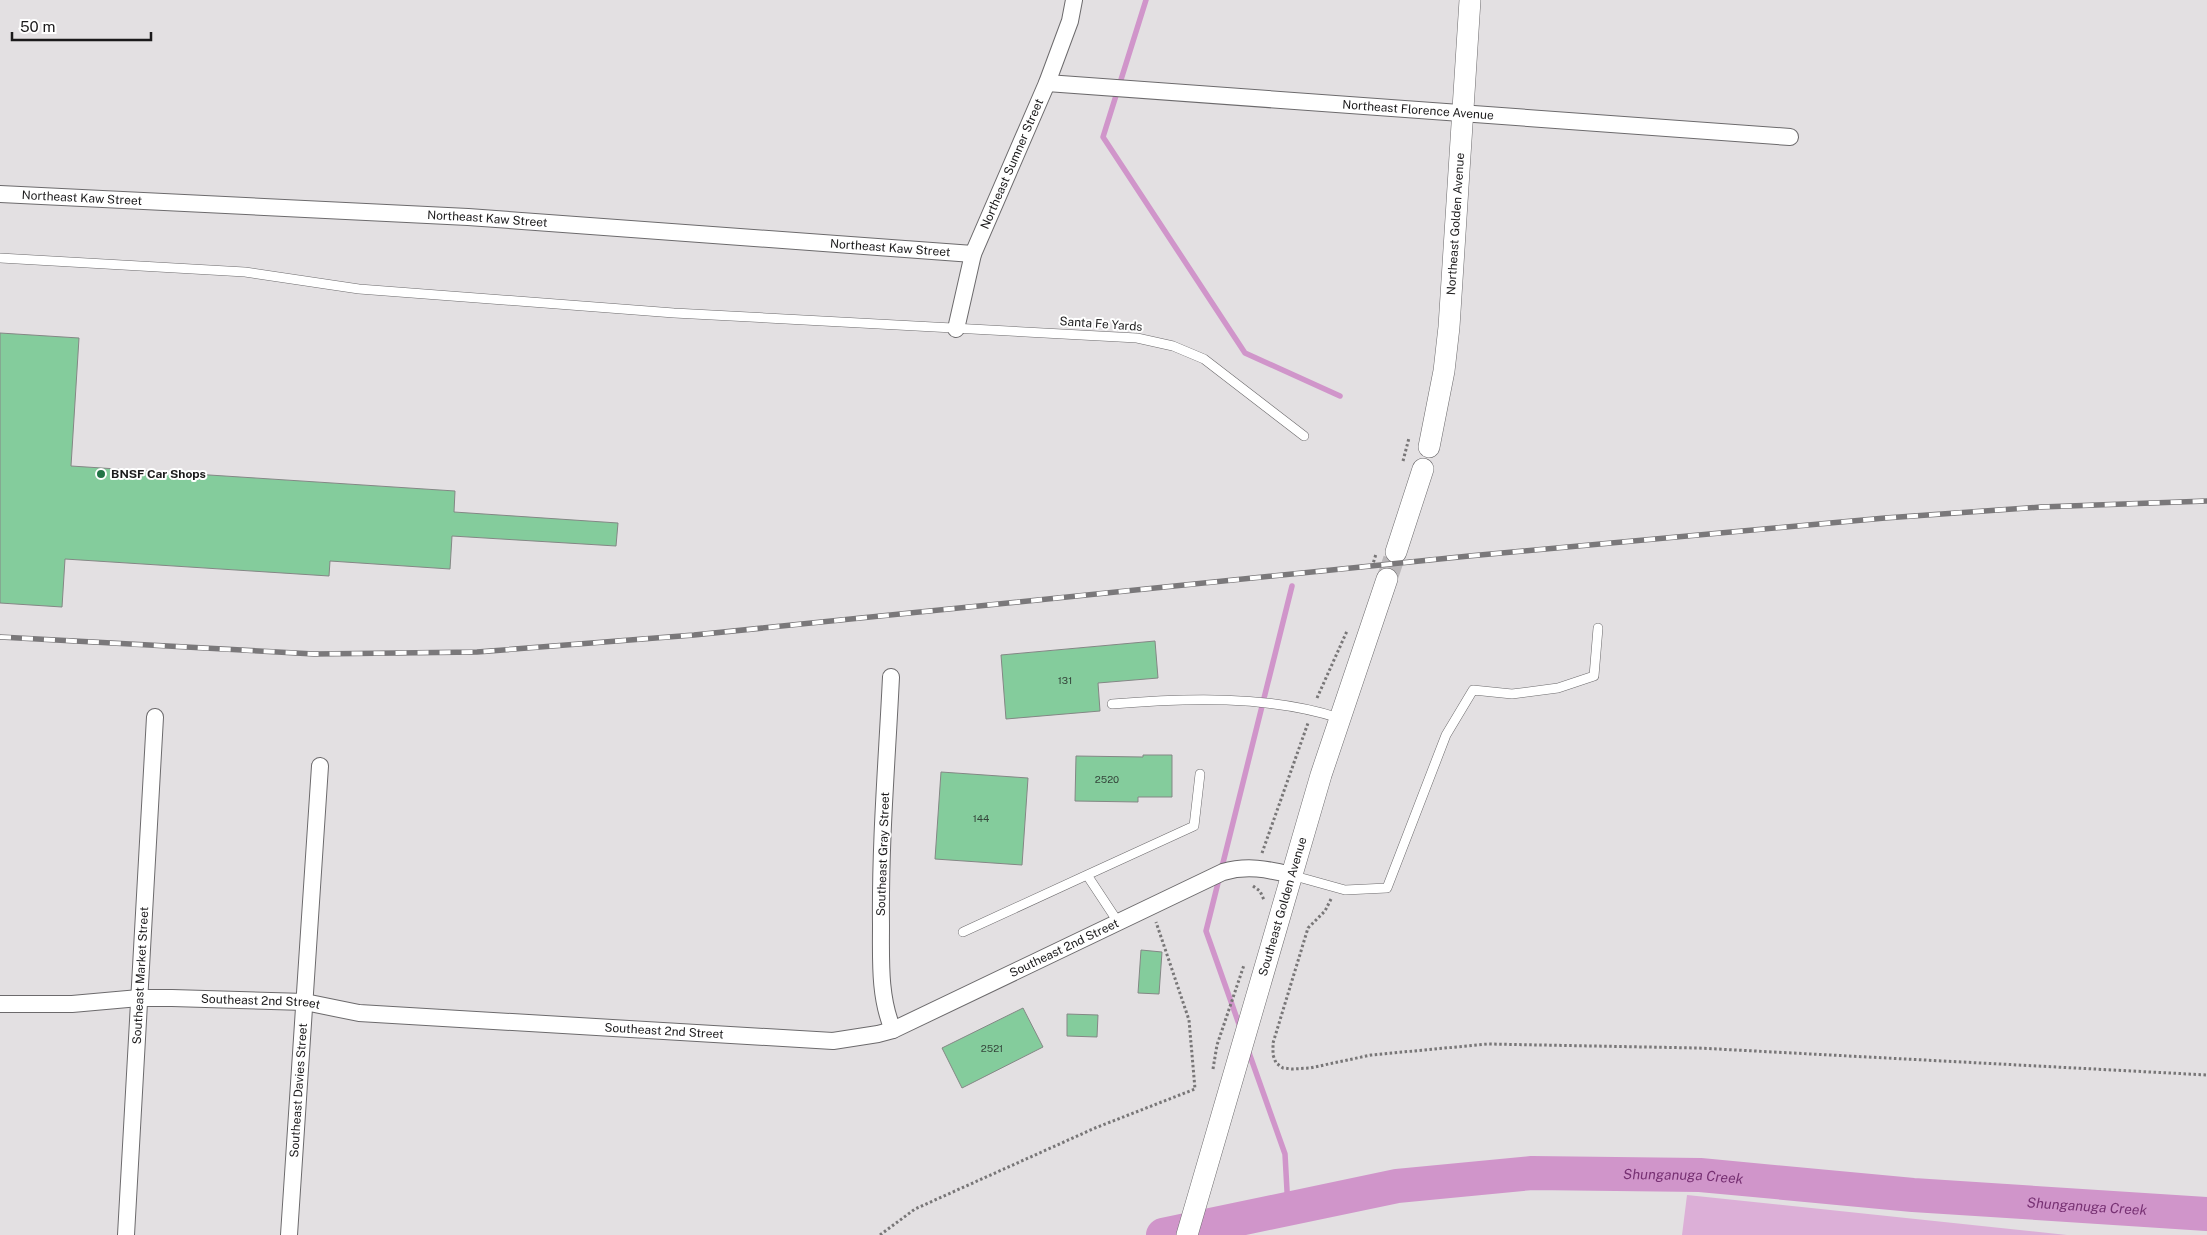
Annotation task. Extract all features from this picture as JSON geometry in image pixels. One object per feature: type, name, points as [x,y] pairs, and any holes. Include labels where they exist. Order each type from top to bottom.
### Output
[{"type":"street","name":"Northeast Sumner Street","points":[[956,329],[973,254],[1047,83],[1070,21],[1074,0]]},
{"type":"street","name":"Northeast Golden Avenue","points":[[1429,447],[1444,371],[1449,326],[1470,0]]},
{"type":"street","name":"Northeast Florence Avenue","points":[[1047,83],[1790,137]]},
{"type":"street","name":"Northeast Kaw Street","points":[[0,194],[468,217],[973,254]]},
{"type":"street","points":[[1387,551],[1424,469]]},
{"type":"street","name":"Southeast Golden Avenue","points":[[1187,1235],[1291,875],[1340,719],[1379,574]]},
{"type":"street","name":"Southeast Gray Street","points":[[891,677],[881,892],[881,969],[885,1012],[893,1030]]},
{"type":"street","name":"Southeast Market Street","points":[[126,1235],[155,717]]},
{"type":"street","name":"Southeast Davies Street","points":[[290,1235],[320,766]]},
{"type":"street","name":"Southeast 2nd Street","points":[[0,1004],[72,1004],[139,998],[305,1002],[359,1013],[833,1041],[893,1030],[1223,872],[1237,868],[1257,868],[1291,875]]},
{"type":"lane","name":"Santa Fe Yards","points":[[0,258],[245,272],[359,289],[674,313],[1136,338],[1173,346],[1204,359],[1304,436]]},
{"type":"lane","points":[[1291,875],[1345,890],[1387,888],[1446,735],[1473,690],[1512,694],[1558,688],[1594,676],[1598,628]]},
{"type":"lane","points":[[1112,704],[1164,700],[1258,702],[1313,710],[1340,719]]},
{"type":"lane","points":[[964,932],[1194,826],[1200,774]]},
{"type":"lane","points":[[1087,875],[1118,922]]},
{"type":"path","points":[[1403,464],[1411,428]]},
{"type":"path","points":[[1379,574],[1387,551]]},
{"type":"path","points":[[1264,909],[1264,899],[1260,891],[1253,886],[1257,868],[1323,681],[1351,622]]},
{"type":"path","points":[[1338,888],[1325,911],[1308,928],[1302,946],[1273,1043],[1273,1054],[1276,1063],[1283,1068],[1310,1068],[1371,1055],[1488,1044],[1698,1048],[2207,1074]]},
{"type":"path","points":[[880,1235],[916,1209],[1095,1128],[1195,1089],[1189,1020],[1159,928],[1148,908]]},
{"type":"path","points":[[1213,1071],[1217,1046],[1239,975],[1247,959]]},
{"type":"shaded area","points":[[1687,1195],[2067,1235],[1682,1235]]},
{"type":"building","name":"BNSF Car Shops","points":[[0,333],[79,338],[71,466],[455,491],[454,512],[618,523],[616,546],[452,536],[450,569],[330,561],[329,576],[65,559],[62,607],[0,603]]},
{"type":"building","points":[[1155,641],[1158,678],[1098,683],[1100,711],[1006,719],[1001,655]]},
{"type":"building","points":[[1143,755],[1172,755],[1172,797],[1138,797],[1138,802],[1075,801],[1076,756],[1143,757]]},
{"type":"building","points":[[941,772],[1028,778],[1022,865],[935,859]]},
{"type":"building","points":[[1141,950],[1162,952],[1159,994],[1138,993]]},
{"type":"building","points":[[1023,1008],[1043,1047],[962,1088],[942,1048]]},
{"type":"building","points":[[1067,1014],[1098,1015],[1097,1037],[1067,1036]]},
{"type":"waterway","points":[[1146,0],[1103,137],[1245,353],[1340,396]]},
{"type":"waterway","points":[[1240,1027],[1206,931],[1292,586]]},
{"type":"waterway","points":[[1248,1050],[1285,1154],[1288,1209]]},
{"type":"waterway","name":"Shunganuga Creek","points":[[1163,1235],[1397,1186],[1532,1173],[1700,1175],[1913,1195],[2207,1214]]},
{"type":"tunnel","points":[[1387,579],[1396,552]]},
{"type":"railway","points":[[0,637],[314,654],[477,652],[694,635],[1469,556],[1885,518],[2041,507],[2207,501]]},
{"type":"place","name":"BNSF Car Shops","points":[[101,474]]}]
